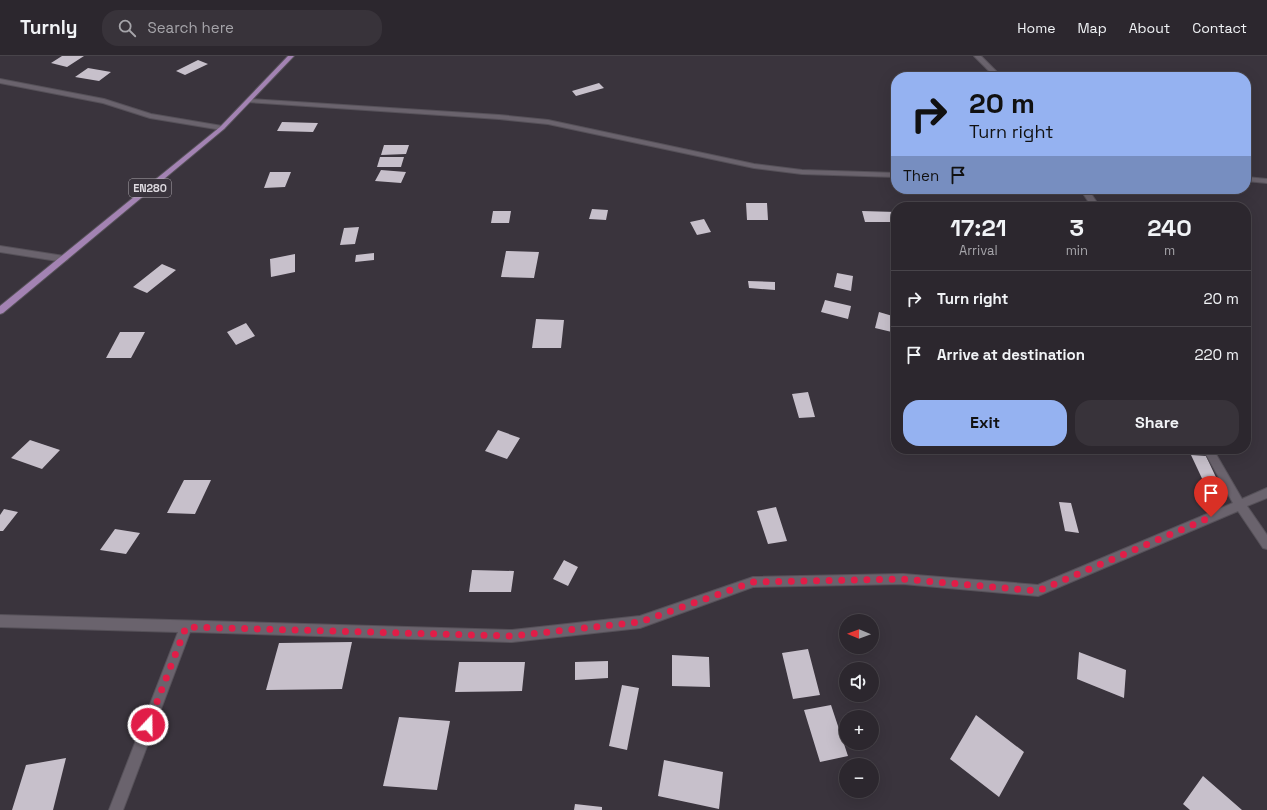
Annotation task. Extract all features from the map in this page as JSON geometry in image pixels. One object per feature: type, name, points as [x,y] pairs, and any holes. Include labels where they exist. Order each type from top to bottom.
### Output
[{"type":"main road","name":"EN280","points":[[0,311],[222,128],[291,56]]},
{"type":"street","points":[[977,56],[993,72]]},
{"type":"street","points":[[0,81],[104,101],[150,116],[222,128]]},
{"type":"street","points":[[249,101],[499,117],[548,122],[754,166],[802,172],[891,176]]},
{"type":"street","points":[[1251,179],[1267,181]]},
{"type":"street","points":[[0,249],[64,259]]},
{"type":"street","points":[[1211,454],[1240,505],[1267,544]]},
{"type":"street","points":[[0,621],[512,636],[640,622],[753,582],[903,579],[1038,591],[1267,493]]},
{"type":"street","points":[[116,810],[186,627]]},
{"type":"building","points":[[62,56],[84,56],[67,67],[51,63]]},
{"type":"building","points":[[198,60],[208,64],[185,75],[176,71]]},
{"type":"building","points":[[88,68],[111,72],[99,81],[75,77]]},
{"type":"building","points":[[599,83],[604,88],[576,96],[572,91]]},
{"type":"building","points":[[282,122],[318,123],[313,132],[277,131]]},
{"type":"building","points":[[384,145],[409,145],[406,154],[381,155]]},
{"type":"building","points":[[380,157],[404,157],[401,167],[377,167]]},
{"type":"building","points":[[381,170],[406,172],[401,183],[375,181]]},
{"type":"building","points":[[270,172],[291,172],[285,187],[264,188]]},
{"type":"building","points":[[746,203],[767,203],[768,220],[747,220]]},
{"type":"building","points":[[592,209],[608,210],[606,220],[589,219]]},
{"type":"building","points":[[493,211],[511,211],[509,223],[491,223]]},
{"type":"building","points":[[862,211],[891,212],[891,222],[865,222]]},
{"type":"building","points":[[704,219],[711,232],[697,235],[690,222]]},
{"type":"building","points":[[359,227],[355,244],[340,245],[344,228]]},
{"type":"building","points":[[506,251],[539,252],[534,278],[501,277]]},
{"type":"building","points":[[374,253],[374,260],[355,262],[356,255]]},
{"type":"building","points":[[295,254],[295,272],[271,277],[270,259]]},
{"type":"building","points":[[162,264],[176,270],[147,293],[133,287]]},
{"type":"building","points":[[837,273],[853,276],[851,291],[834,287]]},
{"type":"building","points":[[748,281],[775,282],[775,290],[749,288]]},
{"type":"building","points":[[825,300],[851,306],[848,319],[821,312]]},
{"type":"building","points":[[879,312],[891,316],[891,332],[875,328]]},
{"type":"building","points":[[536,319],[564,320],[561,348],[532,348]]},
{"type":"building","points":[[246,323],[255,336],[236,345],[227,332]]},
{"type":"building","points":[[120,332],[145,332],[131,358],[106,358]]},
{"type":"building","points":[[808,392],[815,417],[799,418],[792,394]]},
{"type":"building","points":[[498,430],[520,438],[507,459],[485,451]]},
{"type":"building","points":[[30,440],[60,450],[42,469],[11,458]]},
{"type":"building","points":[[1191,455],[1206,456],[1221,488],[1206,487]]},
{"type":"building","points":[[184,480],[211,480],[195,514],[167,513]]},
{"type":"building","points":[[1059,502],[1071,503],[1079,533],[1065,531]]},
{"type":"building","points":[[776,507],[787,541],[768,544],[757,511]]},
{"type":"building","points":[[4,509],[18,512],[3,531],[0,531],[0,515]]},
{"type":"building","points":[[115,529],[140,533],[126,554],[100,550]]},
{"type":"building","points":[[564,560],[578,567],[568,586],[553,579]]},
{"type":"building","points":[[472,570],[514,571],[511,592],[469,592]]},
{"type":"building","points":[[352,642],[342,689],[266,690],[279,643]]},
{"type":"building","points":[[808,649],[820,695],[793,699],[782,653]]},
{"type":"building","points":[[1079,652],[1126,670],[1124,698],[1077,679]]},
{"type":"building","points":[[672,655],[709,657],[710,687],[672,686]]},
{"type":"building","points":[[608,661],[608,678],[575,680],[575,662]]},
{"type":"building","points":[[459,662],[525,662],[522,691],[455,692]]},
{"type":"building","points":[[622,685],[639,688],[627,750],[609,746]]},
{"type":"building","points":[[831,705],[839,729],[839,750],[846,750],[848,756],[820,762],[804,710]]},
{"type":"building","points":[[976,715],[1024,752],[999,797],[950,759]]},
{"type":"building","points":[[399,717],[450,721],[437,790],[383,786]]},
{"type":"building","points":[[66,758],[53,810],[12,810],[26,765]]},
{"type":"building","points":[[664,760],[723,772],[719,809],[658,796]]},
{"type":"building","points":[[1203,776],[1242,810],[1190,810],[1183,804]]},
{"type":"building","points":[[575,804],[602,807],[602,810],[574,810]]},
{"type":"route","points":[[148,725],[186,627],[512,636],[640,622],[753,582],[903,579],[1038,591],[1211,517]]}]
